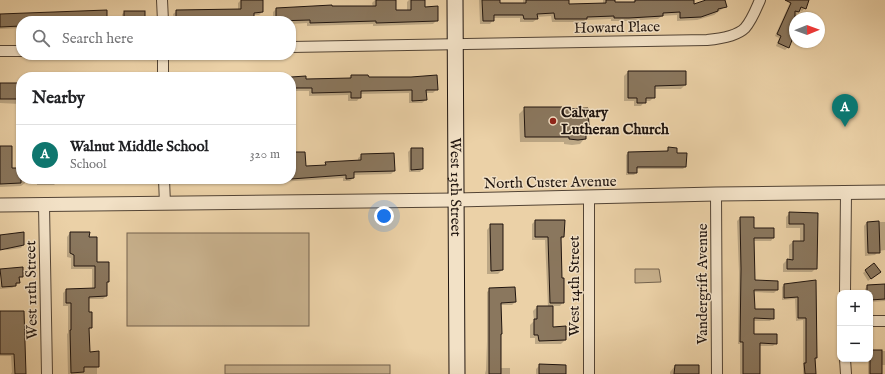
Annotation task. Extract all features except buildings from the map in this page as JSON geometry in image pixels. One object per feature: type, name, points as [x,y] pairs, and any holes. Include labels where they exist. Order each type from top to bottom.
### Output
[{"type":"main road","name":"West 13th Street","points":[[455,0],[457,374]]},
{"type":"street","points":[[162,0],[163,16]]},
{"type":"street","name":"Howard Place","points":[[296,47],[699,41],[724,38],[744,28],[753,16],[760,0]]},
{"type":"street","points":[[0,51],[16,51]]},
{"type":"street","points":[[163,60],[163,72]]},
{"type":"street","points":[[164,184],[165,204]]},
{"type":"street","name":"North Custer Avenue","points":[[0,206],[456,200],[885,192]]},
{"type":"street","points":[[845,290],[846,193]]},
{"type":"street","name":"Vandergrift Avenue","points":[[716,194],[717,374]]},
{"type":"street","name":"West 14th Street","points":[[589,197],[589,374]]},
{"type":"street","name":"West 11th Street","points":[[44,205],[47,374]]},
{"type":"street","points":[[873,321],[885,321]]},
{"type":"street","points":[[846,362],[846,374]]},
{"type":"shaded area","points":[[127,233],[309,233],[309,326],[127,326]]},
{"type":"shaded area","points":[[635,269],[659,269],[661,282],[635,283]]},
{"type":"shaded area","points":[[225,365],[390,365],[390,374],[225,374]]},
{"type":"place","name":"Calvary Lutheran Church","points":[[553,121]]},
{"type":"place","name":"Walnut Middle School","points":[[845,127]]}]
